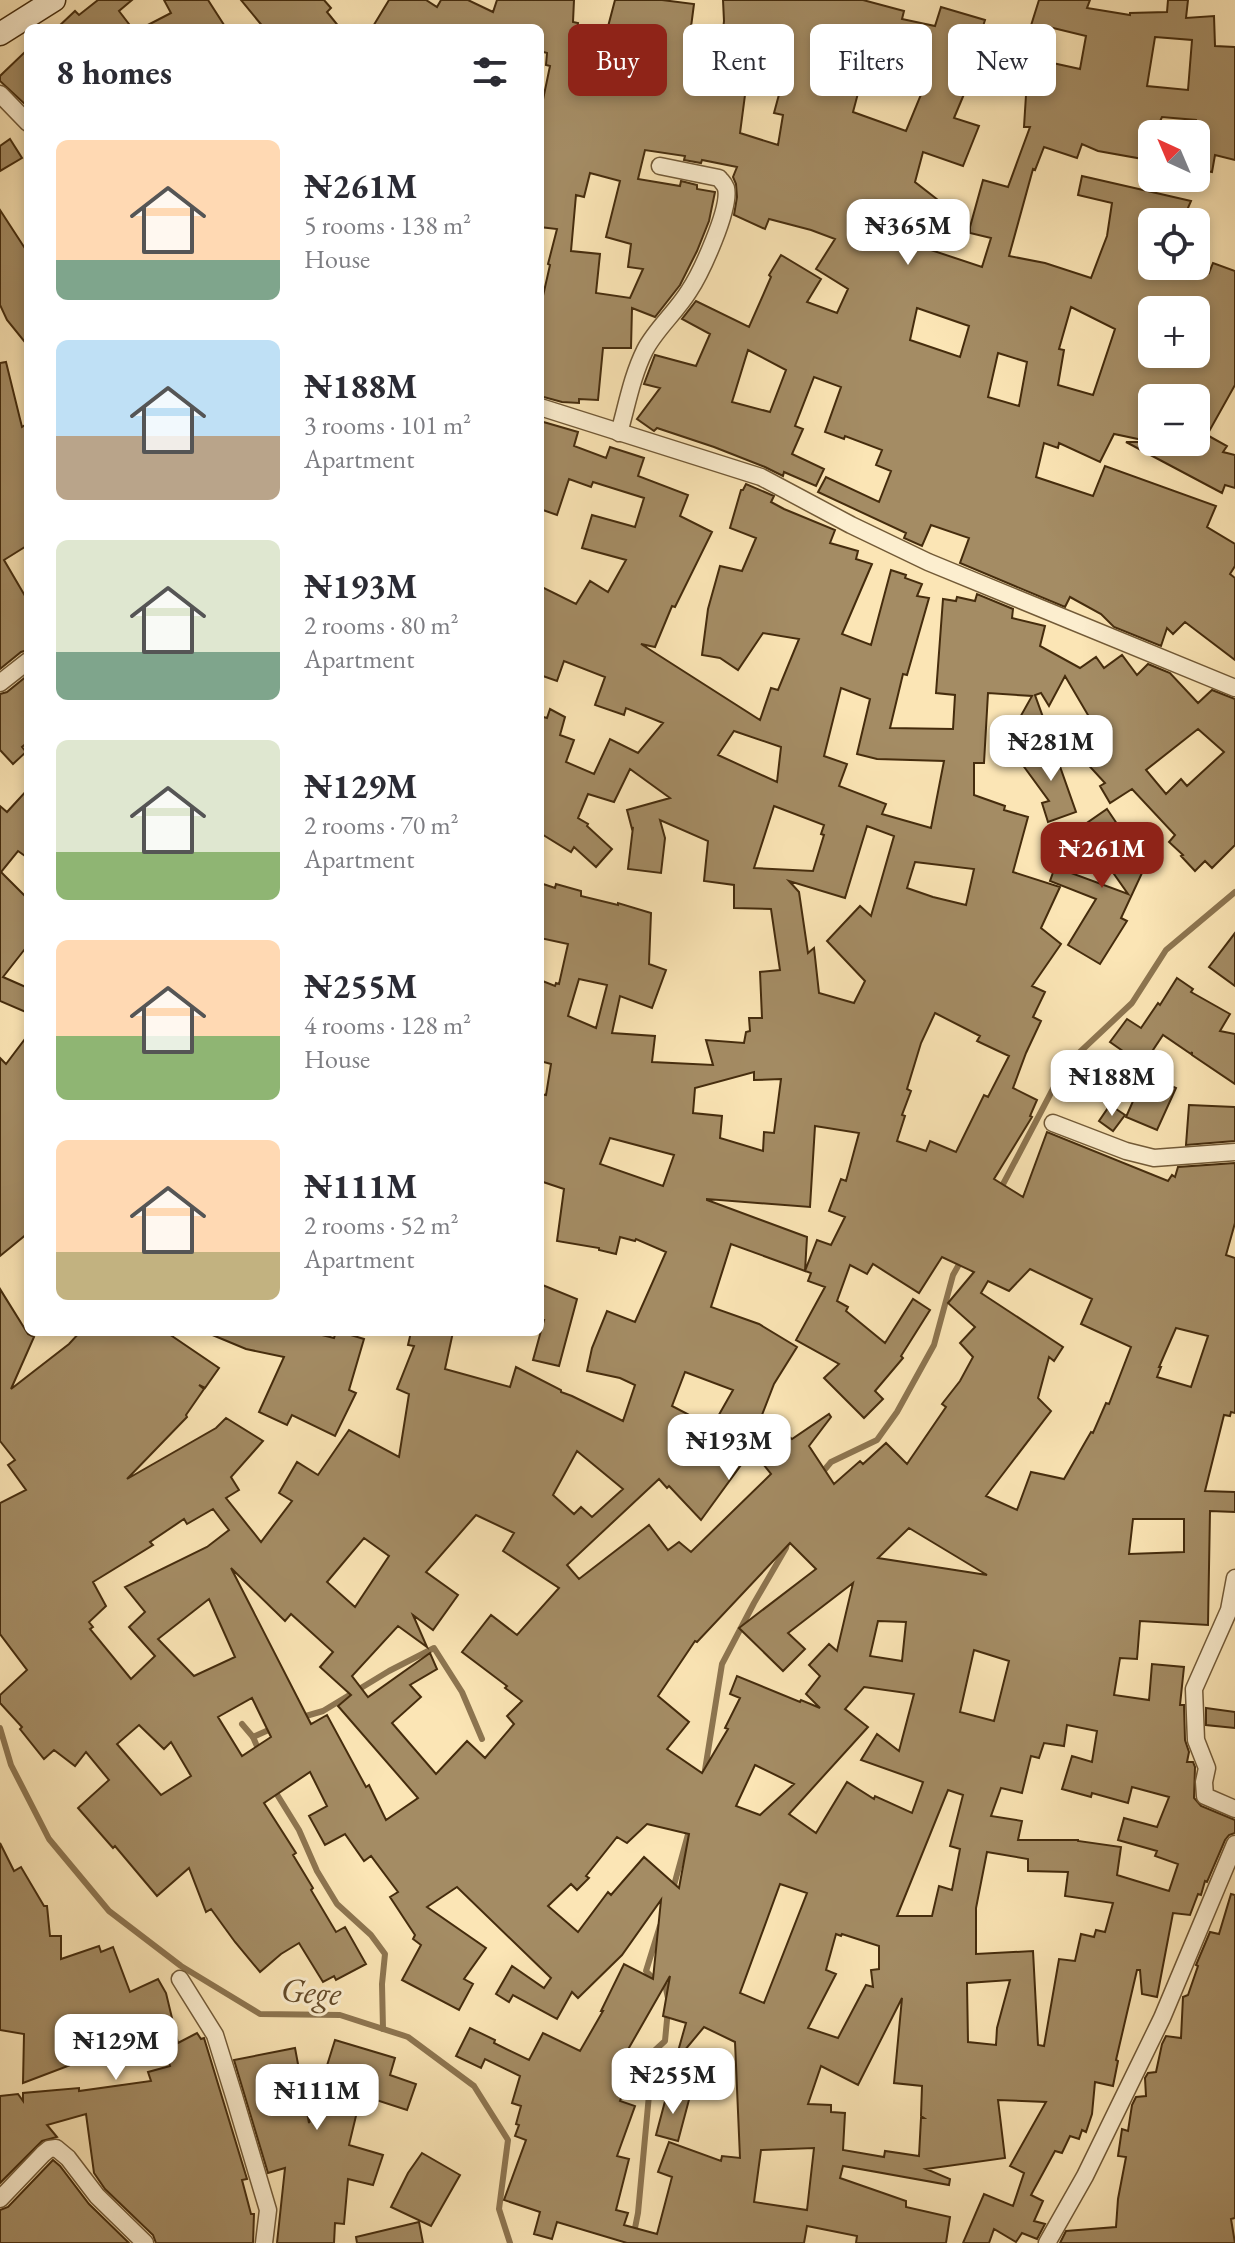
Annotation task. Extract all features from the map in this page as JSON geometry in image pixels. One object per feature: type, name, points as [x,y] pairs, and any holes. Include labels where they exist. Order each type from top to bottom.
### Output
[{"type":"street","points":[[0,34],[54,0]]},
{"type":"street","points":[[0,94],[24,119]]},
{"type":"street","points":[[619,433],[639,362],[648,345],[689,293],[721,222],[726,196],[725,185],[719,178],[660,166]]},
{"type":"street","points":[[544,408],[761,477],[928,562],[1235,688]]},
{"type":"street","points":[[0,683],[24,664]]},
{"type":"street","points":[[1053,1123],[1126,1151],[1154,1158],[1235,1152]]},
{"type":"street","points":[[1235,1578],[1229,1610],[1194,1689],[1196,1740],[1207,1768],[1205,1796],[1235,1809]]},
{"type":"street","points":[[1047,2243],[1085,2176],[1162,2018],[1235,1844]]},
{"type":"street","points":[[180,1979],[215,2035],[268,2210],[264,2243]]},
{"type":"street","points":[[0,2199],[43,2154],[56,2148],[68,2158],[97,2196],[145,2243]]},
{"type":"building","points":[[98,0],[132,0],[119,11],[129,24],[61,24],[75,11],[79,15]]},
{"type":"building","points":[[164,0],[208,0],[223,24],[150,24],[171,13]]},
{"type":"building","points":[[241,0],[324,0],[331,8],[327,12],[337,24],[261,24]]},
{"type":"building","points":[[389,0],[426,0],[437,7],[441,0],[468,0],[493,12],[497,0],[574,0],[573,22],[578,23],[568,24],[568,96],[667,96],[667,24],[609,24],[615,0],[694,4],[691,24],[683,24],[683,96],[745,96],[740,133],[778,145],[783,115],[774,113],[779,96],[794,96],[794,24],[724,24],[723,0],[863,0],[904,11],[902,19],[926,24],[810,24],[810,96],[857,96],[853,112],[906,131],[920,96],[932,96],[932,25],[935,26],[941,7],[985,20],[984,24],[948,24],[948,96],[963,96],[954,118],[979,126],[963,166],[923,152],[915,182],[949,206],[940,225],[868,205],[862,227],[982,267],[991,238],[970,233],[970,227],[983,180],[1008,187],[1030,127],[1024,127],[1026,96],[1056,96],[1056,64],[1080,69],[1086,36],[1056,29],[1056,24],[1031,24],[1039,0],[1090,0],[1087,8],[1130,15],[1167,12],[1168,0],[1188,0],[1186,18],[1214,16],[1215,46],[1235,47],[1235,160],[1215,155],[1210,172],[1210,120],[1162,117],[1161,120],[1138,120],[1138,158],[1098,151],[1082,144],[1077,158],[1044,147],[1033,169],[1009,256],[1045,263],[1091,278],[1107,236],[1112,203],[1078,195],[1082,176],[1138,189],[1138,192],[1191,201],[1188,208],[1138,208],[1138,280],[1210,280],[1213,263],[1235,271],[1235,385],[1210,430],[1210,384],[1138,384],[1138,439],[1114,434],[1100,462],[1059,443],[1058,448],[1044,443],[1036,477],[1093,496],[1105,466],[1216,506],[1207,527],[1235,544],[1235,566],[1230,574],[1235,578],[1235,660],[1185,622],[1173,634],[1167,628],[1161,646],[1114,627],[1101,614],[1070,597],[1065,607],[960,563],[969,538],[931,525],[922,546],[904,538],[906,533],[818,492],[826,477],[879,502],[891,471],[876,465],[882,450],[825,432],[841,387],[814,377],[795,426],[803,429],[792,454],[824,469],[816,486],[784,472],[783,476],[714,447],[657,428],[654,431],[637,419],[660,388],[644,384],[655,355],[696,366],[710,334],[682,319],[696,301],[749,327],[771,277],[769,275],[781,255],[821,279],[807,302],[837,313],[848,289],[816,269],[835,239],[769,219],[765,229],[734,215],[737,197],[733,177],[737,167],[684,160],[685,156],[645,150],[638,179],[680,186],[681,181],[697,185],[697,189],[715,192],[709,221],[697,251],[680,285],[655,317],[632,308],[631,348],[603,348],[598,400],[579,399],[579,403],[544,397],[544,291],[557,229],[544,227],[544,95],[550,66],[546,65],[544,24],[374,24]],"holes":[[[1155,37],[1192,40],[1188,90],[1147,86]],[[590,173],[620,181],[606,237],[631,244],[628,267],[643,269],[630,298],[596,293],[600,254],[571,251],[576,195],[584,197]],[[1071,307],[1115,329],[1093,395],[1058,385],[1064,350],[1059,349]],[[917,308],[969,326],[960,357],[910,340]],[[748,350],[786,370],[770,412],[732,402]],[[998,353],[1027,362],[1019,406],[988,397]]]},
{"type":"building","points":[[24,53],[24,103],[0,81],[0,76]]},
{"type":"building","points":[[10,139],[22,158],[0,171],[0,146]]},
{"type":"building","points":[[0,210],[24,247],[24,341],[7,320],[0,305]]},
{"type":"building","points":[[6,362],[22,427],[24,426],[24,548],[4,560],[24,594],[24,651],[0,669],[0,363]]},
{"type":"building","points":[[544,422],[578,432],[574,446],[606,458],[610,447],[644,458],[638,476],[688,495],[680,516],[712,532],[675,607],[672,606],[655,647],[641,644],[760,720],[771,688],[778,690],[799,639],[763,633],[738,670],[720,658],[702,655],[708,609],[720,566],[742,571],[756,538],[730,528],[741,490],[746,484],[774,496],[771,502],[784,509],[835,530],[830,543],[858,551],[856,559],[872,564],[842,634],[871,645],[891,570],[922,584],[917,596],[929,598],[907,675],[903,674],[890,728],[953,729],[955,695],[936,693],[943,599],[956,601],[957,597],[975,601],[977,594],[1013,609],[1012,618],[1045,626],[1040,646],[1080,668],[1096,657],[1104,668],[1122,655],[1137,675],[1148,664],[1170,673],[1198,703],[1212,690],[1235,699],[1235,845],[1212,868],[1205,861],[1195,871],[1169,842],[1175,835],[1132,789],[1110,803],[1100,786],[1105,783],[1082,758],[1067,734],[1088,715],[1065,676],[1049,706],[1041,693],[1035,695],[1044,720],[1028,747],[1009,737],[1032,696],[988,693],[984,763],[974,763],[974,795],[1005,806],[1004,810],[1028,817],[1013,872],[1060,887],[1041,928],[1061,944],[1032,986],[1045,992],[1033,1017],[1041,1021],[1013,1088],[1037,1100],[1032,1117],[994,1179],[1023,1197],[1047,1132],[1168,1181],[1172,1175],[1175,1177],[1178,1167],[1235,1163],[1235,1223],[1226,1255],[1235,1258],[1235,1413],[1224,1415],[1205,1491],[1235,1492],[1235,1512],[1210,1511],[1208,1625],[1140,1621],[1137,1659],[1120,1658],[1114,1695],[1149,1700],[1152,1664],[1184,1667],[1180,1705],[1184,1705],[1185,1740],[1189,1752],[1187,1762],[1193,1762],[1195,1767],[1194,1798],[1201,1806],[1235,1820],[1235,1833],[1225,1840],[1190,1915],[1173,1913],[1157,1997],[1142,1994],[1140,1970],[1137,1970],[1113,2086],[1095,2082],[1092,2114],[1086,2132],[1082,2130],[1079,2139],[1070,2136],[1062,2153],[1055,2151],[1031,2195],[1043,2201],[1034,2221],[1045,2224],[1037,2239],[1022,2233],[1016,2242],[994,2229],[989,2243],[963,2243],[984,2194],[1013,2206],[1024,2173],[1010,2166],[1046,2102],[998,2100],[1005,2158],[926,2169],[950,2179],[949,2185],[843,2166],[840,2178],[906,2201],[906,2207],[950,2217],[946,2243],[856,2243],[857,2236],[807,2226],[804,2243],[627,2243],[557,2222],[552,2239],[534,2234],[540,2212],[504,2200],[526,2140],[515,2136],[521,2106],[512,2103],[520,2076],[485,2059],[481,2068],[456,2056],[470,2028],[529,2060],[543,2033],[580,2051],[603,2011],[624,1964],[653,1979],[661,1900],[622,1955],[578,1998],[572,1992],[557,2019],[513,1995],[509,2002],[496,1994],[512,1966],[544,1988],[551,1978],[457,1887],[427,1907],[486,1948],[464,1979],[473,1984],[459,2010],[402,1980],[421,1945],[413,1939],[415,1935],[390,1897],[398,1892],[371,1856],[364,1861],[345,1834],[325,1845],[309,1816],[327,1806],[310,1772],[264,1803],[296,1853],[293,1855],[336,1932],[345,1927],[366,1964],[336,1980],[334,1976],[323,1982],[299,1943],[260,1972],[211,1909],[206,1912],[189,1868],[157,1896],[78,1808],[109,1780],[86,1752],[75,1766],[54,1750],[44,1759],[20,1729],[22,1727],[0,1703],[0,1695],[27,1670],[0,1634],[0,1503],[26,1490],[8,1465],[15,1460],[0,1441],[0,1289],[24,1328],[24,1336],[34,1337],[11,1389],[76,1336],[172,1336],[219,1368],[205,1388],[199,1385],[204,1389],[187,1417],[127,1479],[216,1428],[226,1418],[263,1441],[231,1477],[239,1490],[226,1498],[261,1542],[292,1501],[279,1493],[297,1462],[318,1475],[349,1430],[399,1457],[409,1394],[397,1389],[414,1346],[408,1345],[410,1336],[452,1336],[445,1369],[510,1387],[516,1367],[623,1421],[635,1385],[620,1378],[587,1371],[592,1348],[607,1311],[635,1322],[666,1252],[636,1239],[620,1237],[616,1254],[557,1241],[564,1189],[544,1182],[544,1095],[551,1064],[544,1062],[544,982],[555,986],[559,984],[568,944],[544,939],[544,884],[555,888],[556,884],[581,891],[581,896],[651,913],[649,964],[666,970],[652,1008],[620,996],[612,1033],[655,1036],[652,1062],[713,1065],[706,1040],[744,1043],[746,1032],[750,1031],[749,1018],[762,1018],[760,972],[780,970],[771,909],[734,908],[734,885],[704,881],[708,841],[660,820],[665,838],[661,873],[628,869],[633,827],[627,810],[670,798],[630,769],[614,802],[588,794],[578,818],[612,849],[596,867],[574,847],[571,852],[544,835],[544,717],[547,718],[550,709],[565,717],[560,735],[574,740],[566,762],[594,774],[610,739],[638,753],[663,723],[626,708],[624,715],[595,705],[605,677],[564,661],[557,681],[544,676],[544,588],[576,604],[590,581],[608,592],[626,560],[582,548],[592,515],[635,527],[644,498],[593,482],[591,487],[569,479],[557,515],[544,510]],"holes":[[[841,688],[870,699],[857,754],[877,759],[944,761],[931,828],[882,814],[886,804],[839,786],[847,764],[824,756]],[[1198,729],[1224,752],[1187,786],[1181,779],[1166,794],[1146,770]],[[734,731],[781,747],[777,782],[718,755]],[[774,806],[824,825],[821,834],[824,835],[813,871],[754,868]],[[867,826],[894,836],[871,916],[860,906],[827,941],[865,981],[854,1003],[819,993],[814,948],[808,953],[799,892],[789,881],[845,898]],[[915,862],[974,869],[966,905],[907,888]],[[579,979],[607,985],[596,1028],[568,1016]],[[935,1013],[980,1036],[977,1041],[1009,1056],[988,1097],[984,1095],[956,1152],[930,1141],[926,1151],[897,1141],[911,1091],[907,1089],[921,1043]],[[754,1072],[754,1080],[781,1079],[774,1133],[764,1132],[763,1151],[720,1138],[722,1116],[693,1113],[695,1088]],[[815,1126],[859,1133],[846,1181],[841,1179],[829,1211],[845,1217],[831,1245],[817,1240],[805,1271],[807,1237],[707,1200],[810,1207]],[[610,1138],[674,1155],[663,1186],[600,1164]],[[731,1244],[811,1273],[808,1281],[825,1287],[796,1340],[839,1364],[824,1378],[864,1418],[883,1399],[875,1391],[903,1358],[901,1356],[930,1310],[913,1299],[885,1343],[846,1311],[848,1307],[837,1301],[850,1265],[867,1274],[873,1264],[919,1293],[942,1257],[974,1272],[948,1303],[975,1327],[960,1343],[973,1357],[942,1404],[946,1407],[907,1464],[886,1443],[834,1484],[809,1446],[831,1417],[829,1414],[792,1439],[762,1415],[774,1384],[797,1347],[759,1324],[711,1307]],[[1030,1269],[1092,1299],[1081,1324],[1131,1347],[1109,1404],[1106,1403],[1093,1433],[1064,1479],[1031,1472],[1017,1510],[986,1496],[1051,1411],[1038,1398],[1049,1357],[1054,1361],[1063,1347],[981,1293],[988,1281],[1009,1291]],[[1176,1328],[1208,1336],[1191,1387],[1157,1377]],[[685,1372],[733,1390],[712,1427],[672,1406]],[[752,1450],[771,1474],[691,1552],[679,1542],[668,1550],[649,1525],[579,1579],[567,1565],[659,1479],[701,1520]],[[577,1451],[623,1489],[592,1517],[581,1507],[574,1514],[553,1495]],[[213,1509],[229,1530],[207,1547],[125,1587],[145,1612],[129,1627],[155,1656],[131,1679],[90,1629],[93,1627],[89,1622],[106,1606],[93,1582],[153,1545],[150,1542],[184,1519],[187,1524]],[[476,1515],[514,1533],[503,1551],[559,1588],[517,1635],[491,1615],[462,1652],[522,1701],[507,1716],[514,1724],[485,1758],[467,1741],[436,1774],[392,1723],[421,1697],[410,1685],[437,1669],[430,1653],[368,1697],[352,1676],[398,1626],[427,1647],[413,1615],[433,1630],[458,1595],[426,1572]],[[1133,1519],[1184,1519],[1184,1552],[1129,1554]],[[909,1528],[987,1575],[878,1558]],[[364,1538],[389,1556],[355,1607],[327,1582]],[[790,1543],[816,1569],[739,1628],[783,1671],[805,1649],[788,1633],[853,1583],[837,1651],[829,1644],[809,1665],[820,1676],[806,1694],[820,1708],[737,1676],[730,1694],[740,1698],[725,1728],[728,1729],[702,1773],[667,1749],[689,1722],[658,1696],[695,1641]],[[231,1568],[285,1621],[291,1614],[333,1652],[320,1667],[351,1695],[338,1706],[418,1798],[386,1820],[369,1785],[366,1787],[327,1715],[311,1724]],[[209,1599],[235,1657],[194,1676],[158,1639]],[[878,1621],[906,1622],[902,1661],[870,1656]],[[974,1650],[1009,1661],[994,1721],[960,1712]],[[864,1687],[914,1694],[899,1751],[877,1734],[861,1760],[923,1782],[912,1813],[875,1796],[874,1799],[847,1782],[816,1833],[789,1814],[868,1727],[845,1709]],[[252,1698],[271,1737],[242,1756],[218,1717]],[[139,1725],[164,1749],[171,1742],[191,1776],[161,1795],[117,1744]],[[1067,1725],[1097,1731],[1092,1762],[1072,1756],[1062,1789],[1128,1803],[1132,1787],[1169,1797],[1157,1827],[1124,1818],[1118,1840],[1157,1851],[1155,1856],[1178,1864],[1169,1891],[1117,1875],[1121,1847],[1078,1840],[1018,1840],[1022,1821],[991,1816],[1001,1788],[1022,1793],[1031,1756],[1039,1758],[1044,1743],[1064,1746]],[[755,1765],[794,1784],[760,1815],[736,1806]],[[948,1790],[963,1795],[950,1846],[960,1849],[952,1890],[939,1886],[932,1916],[897,1916]],[[647,1824],[689,1834],[679,1888],[644,1857],[611,1895],[608,1892],[578,1932],[548,1906],[571,1884],[577,1890],[589,1878],[586,1876],[617,1837],[627,1843]],[[987,1852],[1028,1859],[1028,1871],[1068,1872],[1065,1896],[1113,1903],[1105,1932],[1096,1930],[1094,1937],[1081,1934],[1075,1961],[1059,1959],[1044,2046],[1038,2045],[1033,1951],[976,1954],[976,1908]],[[780,1884],[807,1893],[764,2003],[740,1993]],[[836,1934],[879,1946],[879,1969],[871,1970],[873,1987],[866,1985],[838,2038],[808,2028],[836,1974],[826,1970]],[[670,1976],[663,2016],[686,2023],[675,2062],[704,2027],[735,2042],[740,2158],[722,2156],[721,2161],[669,2142],[658,2172],[672,2177],[657,2234],[624,2225],[628,2213],[616,2210],[629,2159],[617,2156],[635,2106],[620,2101],[634,2065],[622,2060]],[[1010,1980],[997,2028],[996,2045],[968,2042],[967,1983]],[[902,1998],[894,2083],[922,2086],[921,2116],[924,2118],[921,2118],[919,2156],[885,2151],[884,2157],[843,2150],[845,2113],[831,2112],[831,2105],[808,2104],[821,2066],[858,2085]],[[814,2148],[807,2210],[754,2202],[761,2150]]]},
{"type":"building","points":[[1210,437],[1227,446],[1223,452],[1235,455],[1235,488],[1225,485],[1222,493],[1152,456],[1210,456]]},
{"type":"building","points":[[24,678],[24,754],[13,764],[0,750],[0,694]]},
{"type":"building","points":[[1051,741],[1076,812],[1048,822],[1042,803],[1049,801],[1022,764]]},
{"type":"building","points":[[24,793],[24,855],[18,851],[1,872],[24,895],[24,950],[3,977],[24,986],[24,1011],[0,1001],[0,806],[7,812]]},
{"type":"building","points":[[1107,809],[1132,846],[1113,860],[1142,873],[1121,918],[1127,921],[1100,964],[1068,945],[1096,899],[1050,881],[1055,867],[1128,894],[1081,827]]},
{"type":"building","points":[[1235,933],[1235,986],[1209,967]]},
{"type":"building","points":[[1177,978],[1193,989],[1191,992],[1230,1014],[1220,1031],[1235,1034],[1235,1084],[1163,1035],[1143,1065],[1110,1042],[1127,1019],[1141,1028]]},
{"type":"building","points":[[24,1040],[24,1236],[0,1256],[0,1058],[6,1064]]},
{"type":"building","points":[[1145,1074],[1176,1088],[1157,1130],[1126,1117]]},
{"type":"building","points":[[1110,1105],[1125,1115],[1113,1131],[1099,1121]]},
{"type":"building","points":[[1189,1105],[1235,1107],[1235,1141],[1186,1145]]},
{"type":"building","points":[[544,1286],[577,1299],[559,1366],[533,1360],[540,1336],[544,1336]]},
{"type":"building","points":[[215,1336],[354,1336],[364,1339],[349,1390],[356,1393],[335,1436],[292,1415],[287,1425],[259,1412],[284,1357],[246,1349]]},
{"type":"building","points":[[1206,1708],[1235,1712],[1235,1728],[1206,1725]]},
{"type":"building","points":[[0,1843],[14,1871],[21,1867],[44,1906],[47,1906],[50,1936],[61,1936],[61,1959],[99,1946],[101,1952],[113,1947],[130,1992],[158,1979],[166,1993],[178,2043],[197,2033],[201,2039],[204,2038],[247,2179],[242,2180],[251,2214],[254,2214],[253,2243],[156,2243],[153,2235],[105,2189],[94,2173],[86,2114],[47,2125],[57,2137],[42,2141],[0,2183],[0,2096],[18,2094],[23,2101],[23,2093],[79,2088],[79,2091],[151,2081],[148,2072],[170,2066],[160,2031],[23,2083],[24,2034],[0,2030]]},
{"type":"building","points":[[1231,1894],[1235,1895],[1235,2218],[1231,2219],[1235,2243],[1060,2243],[1066,2231],[1116,2227],[1126,2157],[1118,2156],[1122,2129],[1128,2131],[1136,2097],[1146,2096],[1145,2078],[1148,2073],[1156,2072],[1166,2036],[1181,2038],[1183,1997],[1188,1995],[1210,1932],[1219,1934]]},
{"type":"building","points":[[335,2040],[395,2058],[390,2075],[416,2084],[407,2110],[361,2095],[349,2145],[383,2155],[373,2185],[348,2179],[344,2224],[335,2223],[334,2243],[277,2243],[285,2168],[268,2173],[234,2060],[295,2048],[309,2123]]},
{"type":"building","points":[[668,2090],[690,2096],[678,2141],[656,2135]]},
{"type":"building","points":[[422,2153],[460,2175],[431,2226],[391,2207]]},
{"type":"building","points":[[53,2160],[89,2204],[129,2243],[0,2243],[0,2210],[8,2207]]},
{"type":"building","points":[[419,2222],[423,2243],[357,2243],[356,2237]]},
{"type":"waterway","points":[[1000,1190],[1065,1066],[1132,1003],[1166,950],[1235,892]]},
{"type":"waterway","points":[[821,1474],[831,1462],[877,1440],[897,1412],[934,1345],[953,1275],[962,1259]]},
{"type":"waterway","points":[[705,1770],[722,1664],[787,1543]]},
{"type":"waterway","points":[[299,1718],[323,1711],[434,1648],[462,1692],[482,1739]]},
{"type":"waterway","points":[[242,1724],[259,1751]]},
{"type":"waterway","name":"Gege","points":[[0,1728],[11,1765],[49,1839],[109,1911],[181,1966],[260,2014],[340,2015],[408,2037],[474,2086],[508,2140],[499,2209],[510,2243]]},
{"type":"waterway","points":[[253,1737],[273,1728]]},
{"type":"waterway","points":[[273,1788],[299,1830],[317,1871],[337,1904],[371,1935],[385,1954],[383,2029]]},
{"type":"waterway","points":[[673,1889],[690,1827]]},
{"type":"waterway","points":[[660,1926],[646,1971],[665,1984],[668,1998]]},
{"type":"waterway","points":[[632,2243],[638,2213],[653,2052],[665,2041],[668,2009]]}]
